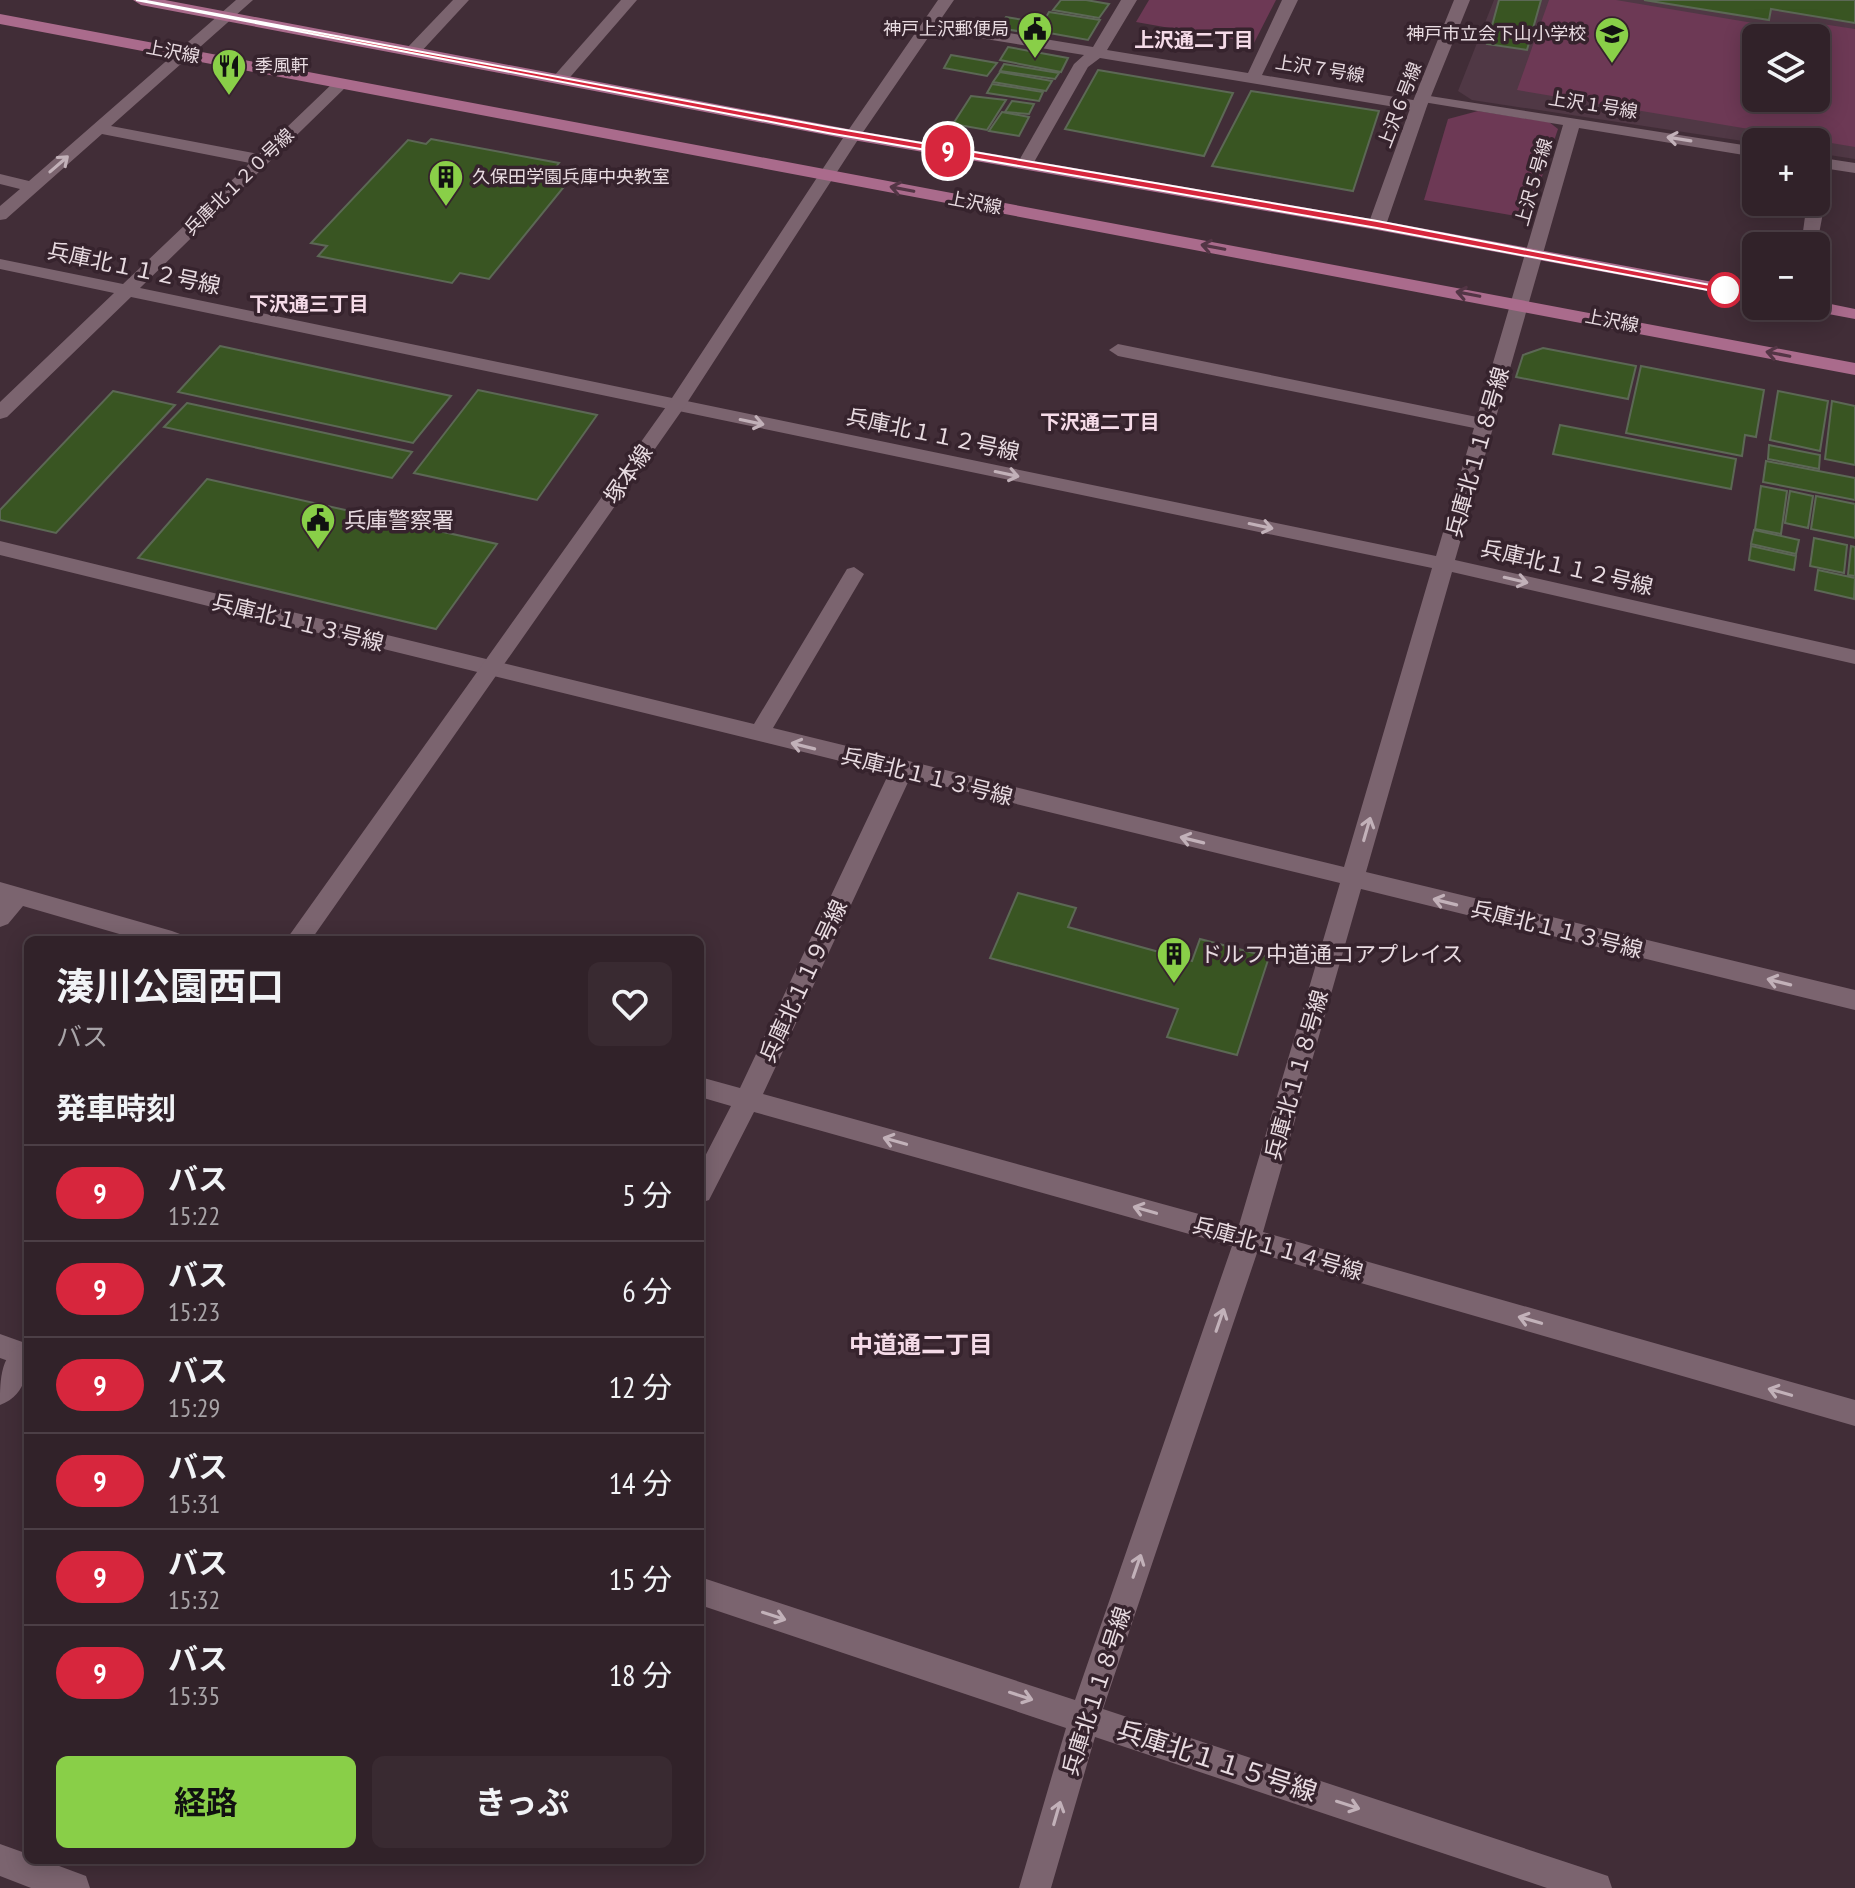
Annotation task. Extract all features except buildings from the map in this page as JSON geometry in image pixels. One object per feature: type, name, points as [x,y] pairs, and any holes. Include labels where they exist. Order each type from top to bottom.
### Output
[{"type":"main road","points":[[141,0],[853,135],[1377,225],[1742,292]]},
{"type":"main road","name":"上沢線","points":[[0,19],[1855,369]]},
{"type":"main road","points":[[1830,309],[1855,314]]},
{"type":"street","points":[[0,215],[245,0]]},
{"type":"street","points":[[413,51],[461,0]]},
{"type":"street","points":[[559,80],[629,0]]},
{"type":"street","name":"塚本線","points":[[301,936],[676,406],[853,135],[946,0]]},
{"type":"street","points":[[1025,164],[1082,64],[1098,52],[1129,0]]},
{"type":"street","points":[[1253,78],[1290,0]]},
{"type":"street","name":"上沢６号線","points":[[1377,225],[1421,101],[1462,0]]},
{"type":"street","name":"上沢７号線","points":[[930,25],[1253,78],[1421,101]]},
{"type":"street","name":"兵庫北１２０号線","points":[[0,413],[340,85]]},
{"type":"street","name":"上沢１号線","points":[[1421,101],[1742,150]]},
{"type":"street","name":"上沢５号線","points":[[1534,254],[1572,122]]},
{"type":"street","points":[[99,129],[262,160]]},
{"type":"street","points":[[1830,177],[1855,168]]},
{"type":"street","points":[[0,179],[33,187]]},
{"type":"street","name":"兵庫北１１８号線","points":[[1035,1888],[1085,1717],[1248,1239],[1534,254]]},
{"type":"street","name":"兵庫北１１２号線","points":[[0,264],[1444,564],[1855,657]]},
{"type":"street","points":[[1118,350],[1485,424]]},
{"type":"street","name":"兵庫北１１３号線","points":[[0,548],[1855,1000]]},
{"type":"street","points":[[758,735],[854,574]]},
{"type":"street","name":"兵庫北１１９号線","points":[[704,1184],[747,1100],[902,770]]},
{"type":"street","points":[[0,918],[9,894],[158,936]]},
{"type":"street","name":"兵庫北１１４号線","points":[[704,1088],[1248,1239],[1855,1413]]},
{"type":"street","points":[[0,1392],[21,1352]]},
{"type":"street","name":"兵庫北１１５号線","points":[[704,1592],[1596,1888]]},
{"type":"street","points":[[0,1860],[74,1888]]},
{"type":"shaded area","points":[[1149,0],[1276,0],[1254,43],[1136,22]]},
{"type":"shaded area","name":"神戸市立会下山小学校","points":[[1494,0],[1855,0],[1855,159],[1830,155],[1830,128],[1742,128],[1742,141],[1472,100],[1458,91]]},
{"type":"shaded area","points":[[1549,0],[1616,0],[1758,24],[1742,24],[1742,112],[1830,112],[1830,25],[1855,29],[1855,147],[1830,143],[1830,128],[1742,128],[1517,90]]},
{"type":"shaded area","points":[[1478,111],[1549,122],[1558,129],[1528,218],[1424,200],[1448,119]]},
{"type":"bus line","name":"9","points":[[141,0],[828,130],[1377,225],[1742,292]]},
{"type":"place","name":"神戸上沢郵便局","points":[[1035,60]]},
{"type":"place","name":"神戸市立会下山小学校","points":[[1612,65]]},
{"type":"place","name":"季風軒","points":[[229,97]]},
{"type":"place","name":"久保田学園兵庫中央教室","points":[[446,208]]},
{"type":"place","name":"兵庫警察署","points":[[318,551]]},
{"type":"place","name":"ドルフ中道通コアプレイス","points":[[1174,985]]},
{"type":"district","name":"上沢通二丁目","points":[[1194,40]]},
{"type":"district","name":"下沢通三丁目","points":[[309,304]]},
{"type":"district","name":"下沢通二丁目","points":[[1100,422]]},
{"type":"district","name":"中道通二丁目","points":[[921,1345]]}]
